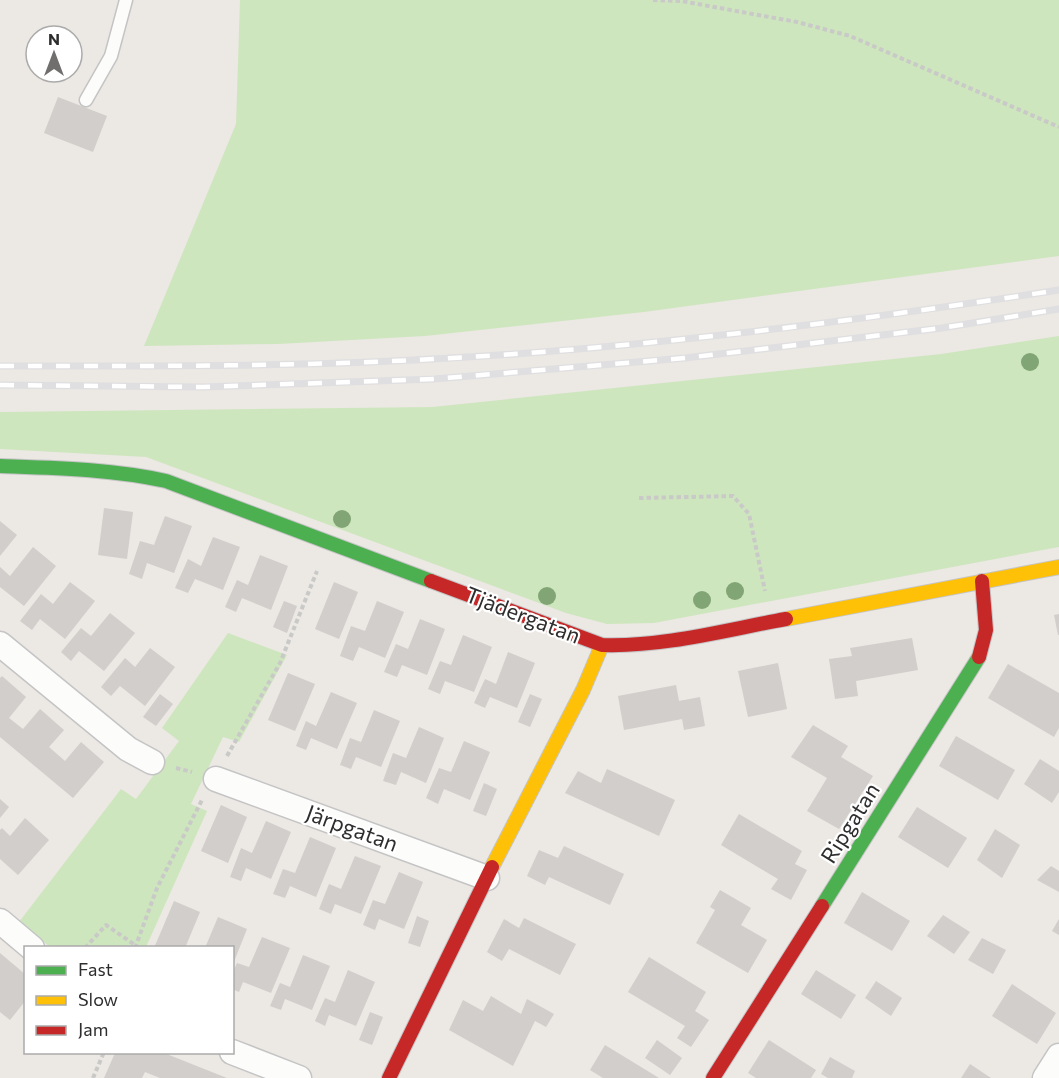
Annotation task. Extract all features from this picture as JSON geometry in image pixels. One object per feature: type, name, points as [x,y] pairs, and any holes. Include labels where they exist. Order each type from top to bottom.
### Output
[{"type":"street","name":"Tjädergatan","points":[[0,466],[93,469],[129,473],[166,481],[602,645],[630,646],[657,643],[1059,567]]},
{"type":"street","name":"Ripgatan","points":[[713,1078],[978,660],[986,643],[988,624],[982,581]]},
{"type":"street","points":[[0,644],[128,749],[152,762]]},
{"type":"street","points":[[389,1078],[583,690],[602,645]]},
{"type":"street","name":"Järpgatan","points":[[216,779],[487,878]]},
{"type":"street","points":[[0,921],[30,946]]},
{"type":"street","points":[[234,1053],[299,1078]]},
{"type":"street","points":[[1045,1078],[1059,1056]]},
{"type":"lane","points":[[86,100],[111,56],[126,0]]},
{"type":"path","points":[[653,0],[681,2],[786,20],[850,36],[1059,127]]},
{"type":"path","points":[[639,498],[733,496],[749,514],[771,622]]},
{"type":"path","points":[[87,946],[106,925],[135,946],[162,877],[198,806],[216,779],[235,740],[280,663],[329,541]]},
{"type":"path","points":[[152,762],[216,779]]},
{"type":"path","points":[[93,1078],[104,1054]]},
{"type":"green space","points":[[240,0],[1059,0],[1059,256],[644,312],[425,336],[278,344],[144,346],[236,124]]},
{"type":"green space","points":[[1059,336],[1059,547],[654,623],[607,624],[566,613],[146,457],[0,449],[0,412],[432,407],[941,354]]},
{"type":"green space","points":[[228,633],[287,655],[239,742],[223,737],[191,804],[207,811],[146,946],[49,946],[19,922],[121,789],[136,799],[179,741],[162,728]]},
{"type":"building","points":[[58,97],[107,116],[93,152],[44,133]]},
{"type":"building","points":[[104,508],[133,512],[127,559],[98,555]]},
{"type":"building","points":[[165,516],[192,526],[174,573],[147,563],[142,579],[129,574],[140,541],[154,545]]},
{"type":"building","points":[[0,521],[17,535],[0,556]]},
{"type":"building","points":[[213,537],[240,547],[223,590],[195,579],[188,593],[175,588],[188,559],[201,566]]},
{"type":"building","points":[[33,547],[56,566],[24,606],[0,587],[0,567],[10,576]]},
{"type":"building","points":[[260,555],[288,566],[271,610],[242,598],[236,612],[225,607],[237,580],[248,585]]},
{"type":"building","points":[[70,582],[95,601],[65,639],[40,619],[32,630],[20,621],[41,594],[53,604]]},
{"type":"building","points":[[334,582],[358,592],[339,639],[315,629]]},
{"type":"building","points":[[284,601],[297,606],[287,633],[273,627]]},
{"type":"building","points":[[377,601],[404,612],[385,658],[359,647],[353,661],[340,656],[351,626],[365,631]]},
{"type":"building","points":[[110,613],[135,633],[104,671],[79,651],[71,661],[61,652],[81,628],[91,636]]},
{"type":"building","points":[[1059,614],[1059,635],[1058,635],[1054,615]]},
{"type":"building","points":[[420,619],[445,629],[427,675],[402,665],[397,677],[384,672],[396,644],[408,649]]},
{"type":"building","points":[[463,635],[492,647],[474,692],[445,681],[440,694],[428,689],[440,661],[451,665]]},
{"type":"building","points":[[912,638],[918,670],[856,681],[858,696],[835,699],[829,659],[852,656],[850,648]]},
{"type":"building","points":[[150,648],[175,667],[145,706],[120,686],[111,696],[101,687],[125,658],[135,667]]},
{"type":"building","points":[[508,652],[535,663],[517,708],[490,697],[485,708],[474,703],[485,679],[496,684]]},
{"type":"building","points":[[778,663],[787,709],[748,717],[738,671]]},
{"type":"building","points":[[1008,664],[1059,693],[1059,728],[1054,737],[988,698]]},
{"type":"building","points":[[288,673],[315,684],[295,731],[268,720]]},
{"type":"building","points":[[2,676],[26,697],[9,718],[23,729],[40,709],[64,730],[49,747],[65,761],[81,742],[104,762],[73,798],[0,737],[0,678]]},
{"type":"building","points":[[676,685],[679,701],[700,697],[705,726],[684,730],[682,719],[624,730],[618,696]]},
{"type":"building","points":[[331,692],[357,703],[337,749],[311,738],[306,750],[296,746],[306,721],[316,726]]},
{"type":"building","points":[[160,694],[173,704],[156,726],[143,717]]},
{"type":"building","points":[[530,694],[542,699],[530,727],[518,722]]},
{"type":"building","points":[[374,710],[400,721],[381,767],[356,757],[351,769],[340,765],[350,738],[361,742]]},
{"type":"building","points":[[813,725],[848,746],[841,757],[873,776],[839,829],[807,811],[827,778],[791,757]]},
{"type":"building","points":[[419,727],[444,738],[426,783],[401,772],[396,785],[383,781],[393,753],[406,758]]},
{"type":"building","points":[[956,736],[1015,770],[998,800],[939,766]]},
{"type":"building","points":[[464,741],[490,752],[470,800],[444,789],[438,804],[426,798],[439,768],[451,772]]},
{"type":"building","points":[[1040,759],[1059,771],[1059,792],[1052,803],[1024,784]]},
{"type":"building","points":[[607,769],[675,800],[659,836],[565,793],[578,771],[601,783]]},
{"type":"building","points":[[484,783],[497,789],[486,816],[473,811]]},
{"type":"building","points":[[0,799],[9,807],[0,818]]},
{"type":"building","points":[[221,805],[247,817],[228,863],[201,851]]},
{"type":"building","points":[[917,807],[967,838],[948,868],[898,837]]},
{"type":"building","points":[[739,814],[802,851],[795,864],[807,870],[791,900],[771,889],[778,879],[721,845]]},
{"type":"building","points":[[25,818],[49,840],[18,875],[0,859],[0,830],[2,828],[10,836]]},
{"type":"building","points":[[266,821],[291,832],[271,879],[246,868],[241,881],[230,877],[241,848],[252,853]]},
{"type":"building","points":[[995,829],[1020,845],[1002,878],[977,860]]},
{"type":"building","points":[[310,837],[336,848],[316,897],[290,886],[285,898],[273,894],[283,869],[295,873]]},
{"type":"building","points":[[564,846],[624,874],[610,905],[549,877],[545,885],[527,876],[539,850],[558,858]]},
{"type":"building","points":[[355,856],[381,866],[361,914],[335,904],[331,914],[319,909],[329,884],[341,889]]},
{"type":"building","points":[[1051,866],[1059,871],[1059,892],[1037,880]]},
{"type":"building","points":[[399,872],[423,882],[404,929],[379,919],[375,930],[363,925],[373,900],[385,904]]},
{"type":"building","points":[[720,890],[751,908],[741,925],[767,940],[748,973],[696,943],[715,910],[710,907]]},
{"type":"building","points":[[862,892],[910,921],[892,951],[844,923]]},
{"type":"building","points":[[174,901],[200,912],[186,946],[155,946]]},
{"type":"building","points":[[943,915],[970,932],[954,954],[927,936]]},
{"type":"building","points":[[417,916],[429,921],[420,947],[408,943]]},
{"type":"building","points":[[218,917],[247,929],[234,962],[234,946],[206,946]]},
{"type":"building","points":[[524,918],[576,944],[560,975],[509,949],[502,961],[487,952],[504,919],[519,928]]},
{"type":"building","points":[[1059,919],[1059,935],[1052,931]]},
{"type":"building","points":[[262,937],[290,948],[271,993],[243,982],[239,992],[234,990],[234,970],[237,963],[249,967]]},
{"type":"building","points":[[982,938],[1006,950],[993,974],[968,960]]},
{"type":"building","points":[[0,953],[24,973],[24,1002],[10,1020],[0,1012]]},
{"type":"building","points":[[303,955],[330,966],[312,1010],[285,999],[281,1010],[270,1006],[280,983],[290,987]]},
{"type":"building","points":[[649,957],[706,992],[695,1011],[709,1020],[691,1047],[677,1038],[685,1026],[628,992]]},
{"type":"building","points":[[348,970],[375,982],[356,1026],[329,1015],[325,1026],[315,1021],[325,998],[335,1002]]},
{"type":"building","points":[[816,970],[856,995],[841,1019],[801,994]]},
{"type":"building","points":[[876,981],[902,998],[891,1016],[865,998]]},
{"type":"building","points":[[1012,984],[1056,1013],[1037,1044],[992,1016]]},
{"type":"building","points":[[491,996],[521,1014],[527,999],[554,1014],[546,1027],[535,1021],[513,1066],[449,1030],[463,1000],[483,1011]]},
{"type":"building","points":[[370,1012],[383,1017],[372,1045],[359,1040]]},
{"type":"building","points":[[657,1040],[682,1058],[670,1075],[645,1058]]},
{"type":"building","points":[[769,1040],[816,1070],[811,1078],[756,1078],[748,1073]]},
{"type":"building","points":[[605,1045],[659,1078],[603,1078],[590,1070]]},
{"type":"building","points":[[115,1054],[167,1054],[227,1078],[160,1078],[145,1072],[142,1078],[104,1078]]},
{"type":"building","points":[[830,1057],[855,1071],[852,1078],[828,1078],[821,1074]]},
{"type":"building","points":[[970,1064],[991,1078],[961,1078]]},
{"type":"railway","points":[[0,366],[271,365],[379,362],[511,354],[746,332],[903,313],[1059,290]]},
{"type":"railway","points":[[0,385],[204,387],[434,379],[685,358],[942,328],[1059,309]]},
{"type":"traffic: fast","points":[[0,466],[63,468],[166,481],[431,581]]},
{"type":"traffic: fast","points":[[822,906],[979,657]]},
{"type":"traffic: slow","points":[[786,619],[1059,567]]},
{"type":"traffic: slow","points":[[492,867],[583,690],[602,645]]},
{"type":"traffic: jam","points":[[431,581],[602,645],[671,641],[786,619]]},
{"type":"traffic: jam","points":[[979,657],[986,630],[982,581]]},
{"type":"traffic: jam","points":[[389,1078],[492,867]]},
{"type":"traffic: jam","points":[[713,1078],[822,906]]}]
